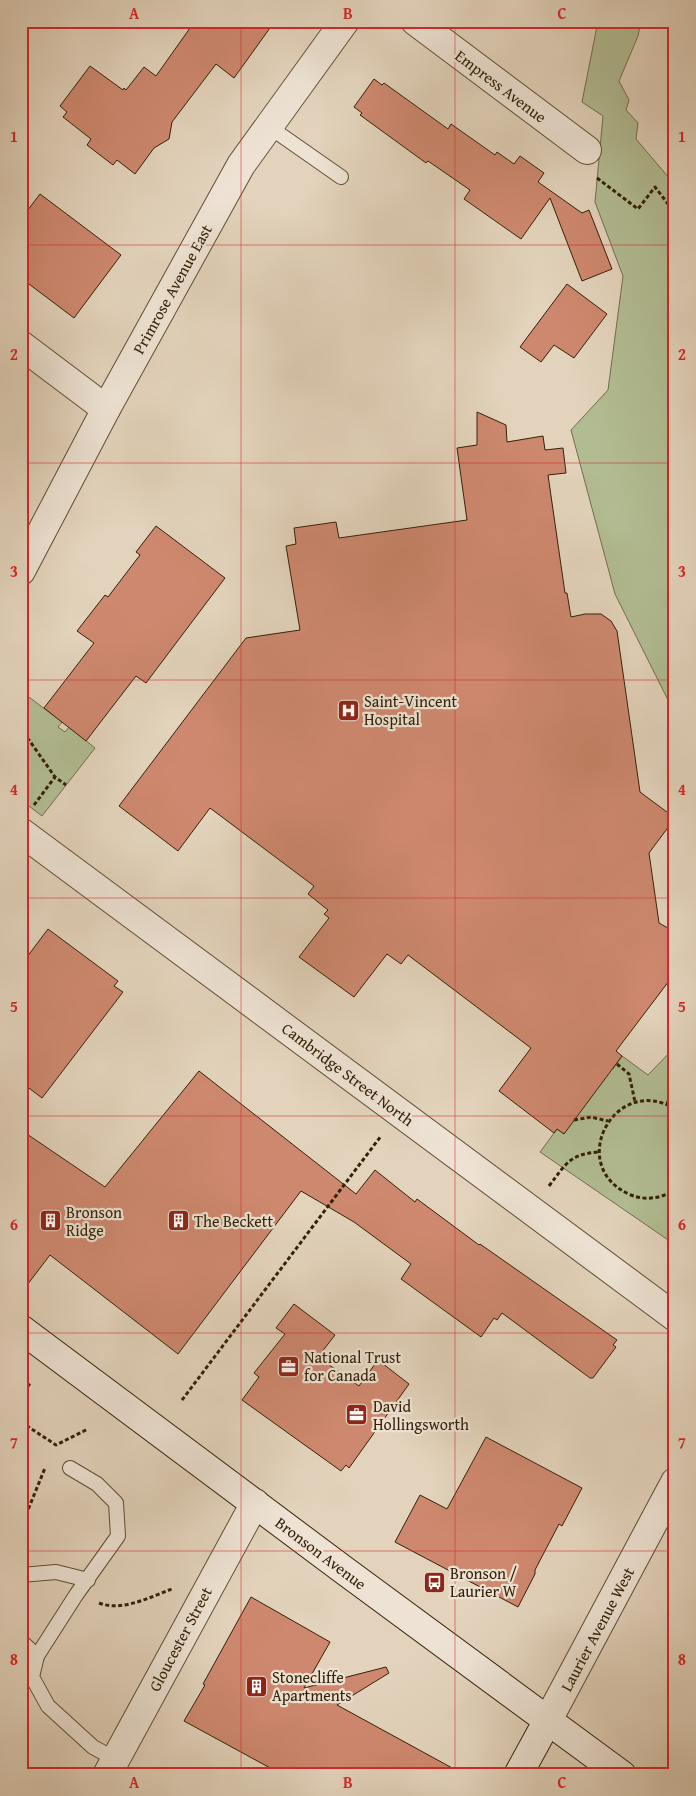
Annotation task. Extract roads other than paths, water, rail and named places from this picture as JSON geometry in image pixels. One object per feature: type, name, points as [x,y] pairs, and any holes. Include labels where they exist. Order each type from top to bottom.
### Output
[{"type":"street","name":"Primrose Avenue East","points":[[21,571],[106,409],[241,165],[345,21]]},
{"type":"street","name":"Empress Avenue","points":[[415,21],[588,150]]},
{"type":"street","points":[[21,346],[106,409]]},
{"type":"street","name":"Cambridge Street North","points":[[26,820],[401,1113],[675,1317]]},
{"type":"street","name":"Bronson Avenue","points":[[21,1329],[622,1775]]},
{"type":"street","name":"Laurier Avenue West","points":[[518,1775],[675,1482]]},
{"type":"street","name":"Gloucester Street","points":[[111,1767],[255,1503]]},
{"type":"lane","points":[[268,126],[341,177]]},
{"type":"lane","points":[[70,1468],[96,1484],[116,1504],[118,1536],[76,1595],[37,1656],[27,1678],[48,1706],[93,1747],[111,1767]]},
{"type":"lane","points":[[21,1576],[56,1572],[88,1580]]},
{"type":"lane","points":[[21,1641],[37,1656]]},
{"type":"place","name":"Saint-Vincent Hospital","points":[[348,710]]},
{"type":"place","name":"Bronson Ridge","points":[[50,1221]]},
{"type":"place","name":"The Beckett","points":[[178,1221]]},
{"type":"place","name":"National Trust for Canada","points":[[288,1366]]},
{"type":"place","name":"David Hollingsworth","points":[[357,1415]]},
{"type":"place","name":"Bronson / Laurier W","points":[[434,1582]]},
{"type":"place","name":"Stonecliffe Apartments","points":[[256,1686]]}]
